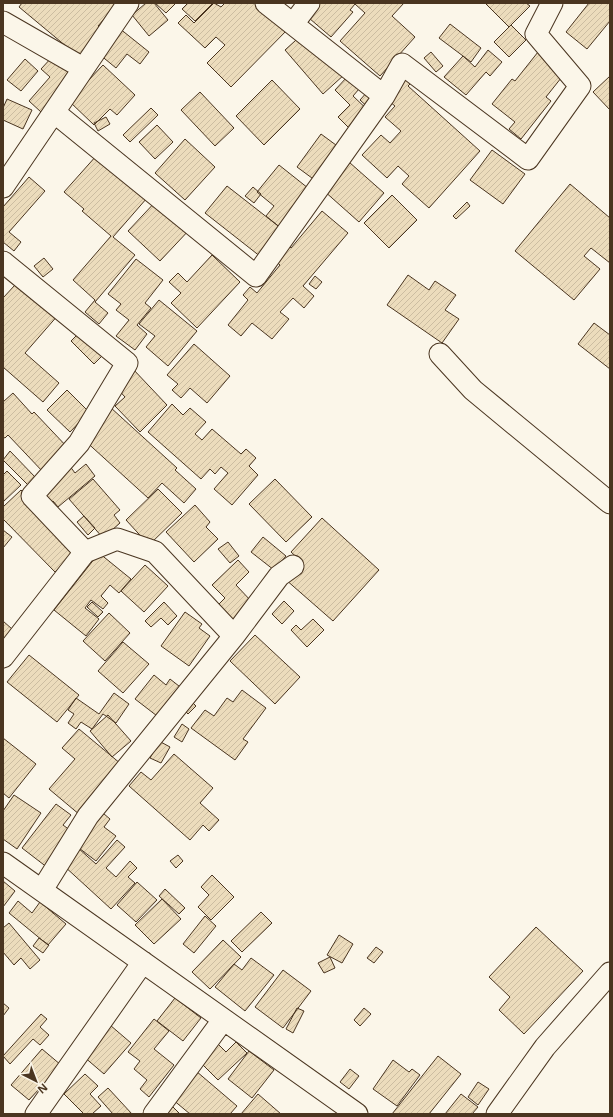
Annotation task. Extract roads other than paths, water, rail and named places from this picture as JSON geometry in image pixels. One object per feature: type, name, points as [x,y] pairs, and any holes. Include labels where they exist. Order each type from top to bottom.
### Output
[{"type":"street","points":[[3,187],[128,3]]},
{"type":"street","points":[[266,3],[384,96]]},
{"type":"street","points":[[293,24],[310,3]]},
{"type":"street","points":[[54,112],[256,276],[384,96],[402,64],[528,159],[580,86],[536,34],[552,3]]},
{"type":"street","points":[[3,22],[83,68]]},
{"type":"street","points":[[3,262],[127,363],[79,443],[32,496],[85,552]]},
{"type":"street","points":[[440,354],[473,390],[610,502]]},
{"type":"street","points":[[3,657],[85,552],[117,539],[155,552],[234,636]]},
{"type":"street","points":[[42,890],[88,816],[234,636],[278,576],[293,566]]},
{"type":"street","points":[[3,863],[357,1114]]},
{"type":"street","points":[[36,1114],[143,962]]},
{"type":"street","points":[[497,1114],[546,1047],[610,973]]},
{"type":"street","points":[[154,1114],[223,1020]]}]
